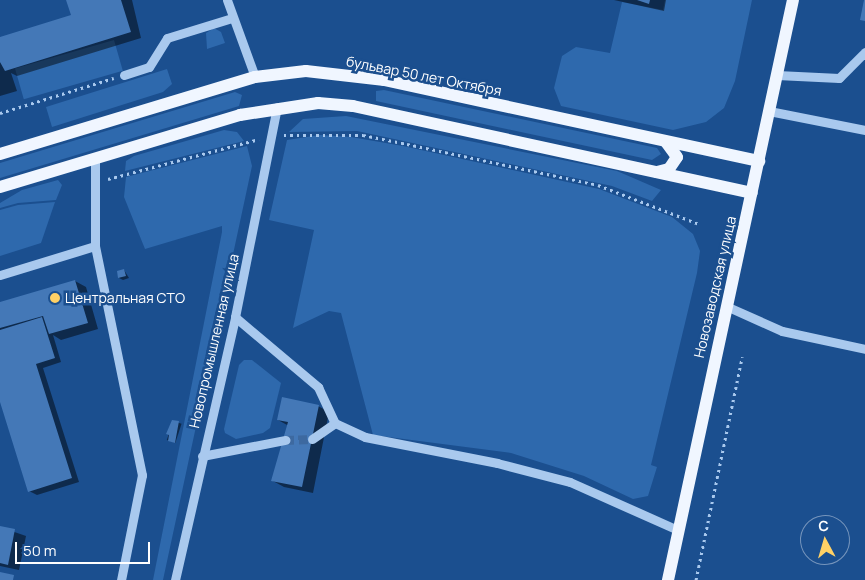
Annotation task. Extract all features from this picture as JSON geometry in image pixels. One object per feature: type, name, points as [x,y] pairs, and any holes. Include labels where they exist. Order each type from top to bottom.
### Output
[{"type":"main road","name":"Новозаводская улица","points":[[668,580],[793,0]]},
{"type":"main road","name":"бульвар 50 лет Октября","points":[[0,154],[255,77],[306,72],[352,75],[759,161]]},
{"type":"main road","points":[[0,187],[277,107],[318,103],[353,106],[752,193]]},
{"type":"main road","points":[[657,172],[668,170],[677,157],[666,142]]},
{"type":"street","points":[[227,0],[255,77]]},
{"type":"street","points":[[124,75],[149,67],[167,38],[232,18]]},
{"type":"street","points":[[777,75],[839,78],[865,52]]},
{"type":"street","name":"Новопромышленная улица","points":[[175,580],[235,317],[277,107]]},
{"type":"street","points":[[769,111],[865,130]]},
{"type":"street","points":[[95,159],[95,246],[142,475],[121,580]]},
{"type":"street","points":[[0,275],[95,246]]},
{"type":"street","points":[[726,306],[782,331],[865,349]]},
{"type":"street","points":[[235,317],[318,387],[335,422],[366,437],[497,463],[570,482],[678,530]]},
{"type":"street","points":[[312,439],[335,422]]},
{"type":"street","points":[[202,456],[285,440]]},
{"type":"path","points":[[0,113],[124,75]]},
{"type":"path","points":[[95,183],[271,136],[363,135],[598,185],[699,224]]},
{"type":"path","points":[[696,580],[742,358]]},
{"type":"shaded area","points":[[665,0],[752,0],[735,81],[724,108],[706,122],[673,130],[561,106],[554,88],[562,56],[576,47],[610,53],[622,2],[663,10]]},
{"type":"shaded area","points":[[214,28],[221,32],[225,43],[207,49],[206,33]]},
{"type":"shaded area","points":[[114,40],[123,71],[24,99],[15,68]]},
{"type":"shaded area","points":[[167,69],[172,84],[163,92],[52,127],[46,107]]},
{"type":"shaded area","points":[[384,90],[657,148],[661,154],[652,160],[376,101],[376,91]]},
{"type":"shaded area","points":[[235,92],[242,95],[239,106],[0,178],[0,163]]},
{"type":"shaded area","points":[[346,116],[617,171],[661,190],[652,201],[612,186],[357,131],[289,132],[303,119]]},
{"type":"shaded area","points":[[224,130],[237,132],[244,141],[125,171],[126,161],[134,156]]},
{"type":"shaded area","points":[[320,135],[351,137],[403,146],[599,189],[672,217],[693,234],[700,251],[697,273],[651,465],[657,467],[648,496],[633,499],[584,476],[511,453],[373,435],[341,313],[329,311],[293,328],[314,230],[269,220],[287,140]]},
{"type":"shaded area","points":[[247,146],[252,166],[163,580],[153,580],[222,226],[145,249],[124,197],[126,177]]},
{"type":"shaded area","points":[[58,180],[62,185],[56,200],[18,203],[0,208],[0,203],[22,190]]},
{"type":"shaded area","points":[[55,202],[41,243],[0,256],[0,210],[18,205]]},
{"type":"shaded area","points":[[244,360],[252,360],[281,383],[270,428],[263,433],[236,439],[225,433],[224,429],[239,365]]},
{"type":"building","points":[[66,0],[121,0],[131,32],[5,71],[0,62],[0,37],[71,15]]},
{"type":"building","points":[[637,0],[650,0],[649,4]]},
{"type":"building","points":[[865,0],[865,21],[860,20]]},
{"type":"building","points":[[124,269],[126,276],[118,278],[117,271]]},
{"type":"building","points":[[75,280],[88,323],[49,334],[43,316],[0,328],[0,302]]},
{"type":"building","points":[[42,317],[55,358],[36,364],[72,478],[28,492],[0,402],[0,330]]},
{"type":"building","points":[[282,397],[319,405],[302,487],[271,481],[288,422],[277,420]]},
{"type":"building","points":[[172,420],[179,421],[175,443],[168,441],[169,435],[166,434]]},
{"type":"building","points":[[0,526],[15,529],[8,565],[0,563]]},
{"type":"building","points":[[0,572],[14,575],[13,580],[0,580]]},
{"type":"tunnel","points":[[285,440],[312,439]]},
{"type":"place","name":"Центральная СТО","points":[[55,298]]}]
